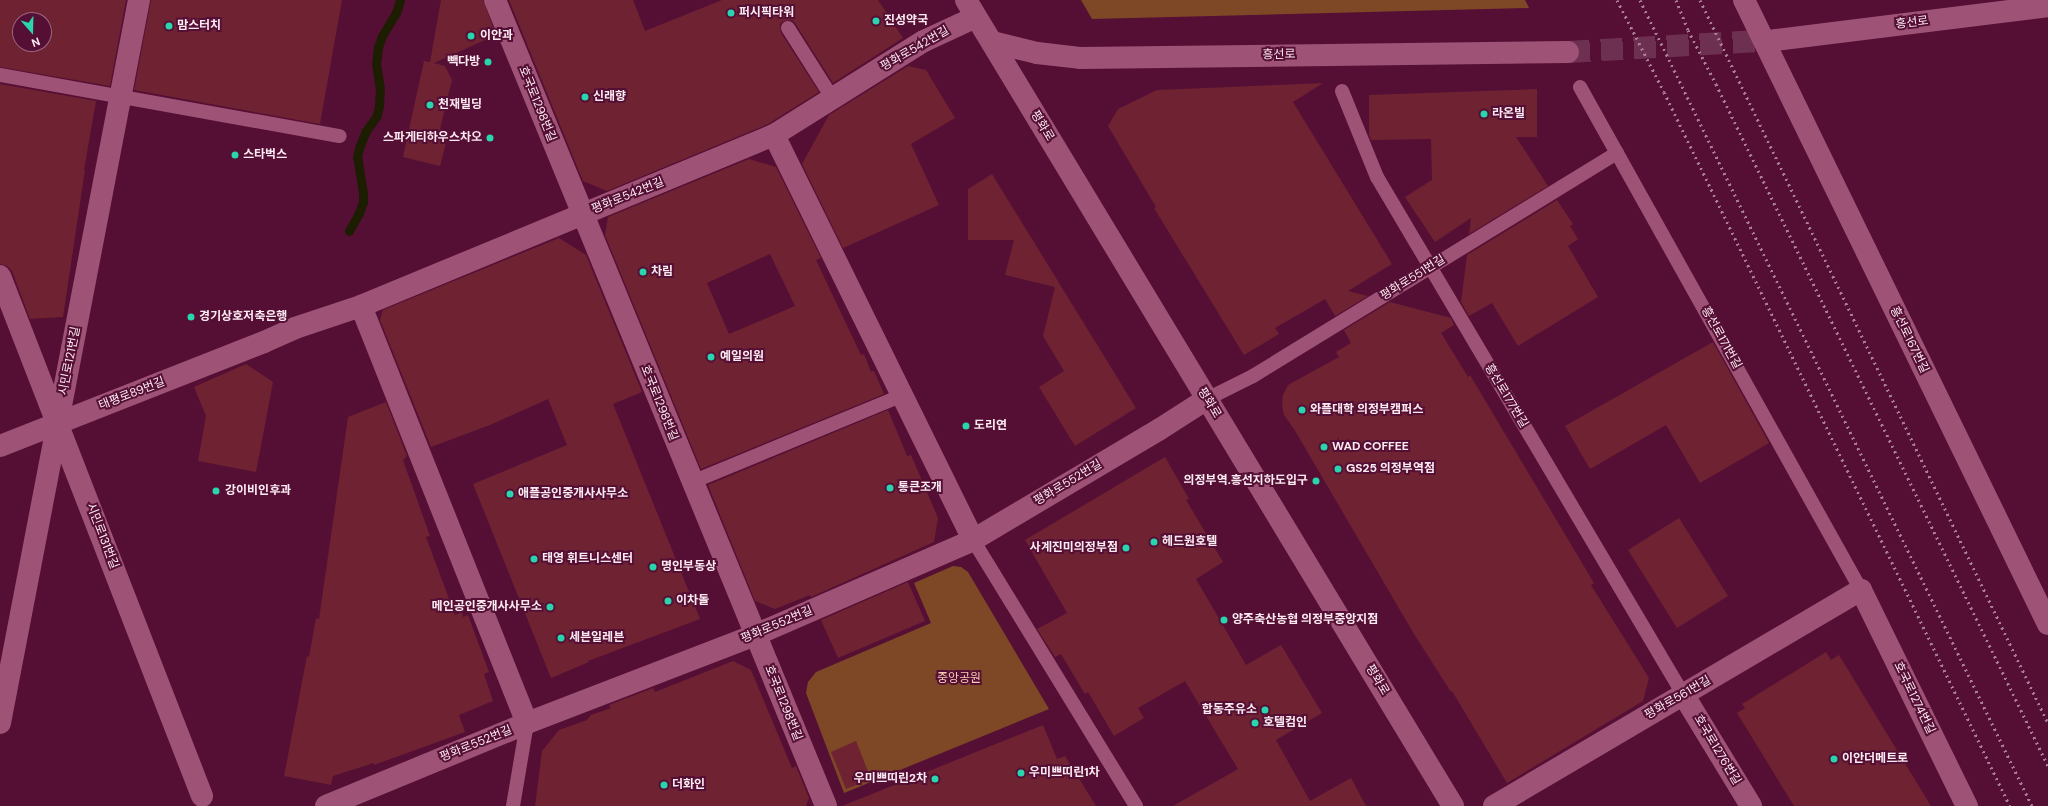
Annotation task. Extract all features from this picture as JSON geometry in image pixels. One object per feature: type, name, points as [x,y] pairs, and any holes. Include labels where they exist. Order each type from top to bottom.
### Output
[{"type":"street","name":"시민로121번길","points":[[0,723],[139,0]]},
{"type":"street","name":"호국로1298번길","points":[[494,0],[826,806]]},
{"type":"street","name":"흥선로167번길","points":[[1744,0],[1773,47],[2048,624]]},
{"type":"street","name":"평화로542번길","points":[[264,342],[295,328],[361,306],[774,135],[924,41],[970,5]]},
{"type":"street","name":"평화로","points":[[970,5],[1452,806]]},
{"type":"street","name":"흥선로","points":[[1773,47],[2048,6]]},
{"type":"street","name":"흥선로","points":[[992,42],[1037,53],[1080,58],[1568,52]]},
{"type":"street","points":[[774,135],[973,540]]},
{"type":"street","name":"시민로131번길","points":[[0,276],[202,796]]},
{"type":"street","points":[[361,306],[527,723]]},
{"type":"street","name":"태평로89번길","points":[[0,446],[264,342]]},
{"type":"street","name":"평화로552번길","points":[[326,806],[527,723],[755,635],[973,540],[1160,429],[1206,399]]},
{"type":"street","name":"평화로561번길","points":[[1494,806],[1861,590]]},
{"type":"street","name":"호국로1274번길","points":[[1861,590],[1967,806]]},
{"type":"street","name":"호국로1276번길","points":[[1683,694],[1751,806]]},
{"type":"lane","points":[[788,28],[833,99]]},
{"type":"lane","points":[[0,75],[340,136]]},
{"type":"lane","name":"흥선로171번길","points":[[1580,87],[1861,590]]},
{"type":"lane","name":"흥선로177번길","points":[[1342,91],[1377,177],[1683,694]]},
{"type":"lane","name":"평화로551번길","points":[[1206,399],[1253,376],[1617,152]]},
{"type":"lane","points":[[692,482],[901,396]]},
{"type":"lane","points":[[973,540],[1136,806]]},
{"type":"lane","points":[[513,806],[527,723]]},
{"type":"green space","points":[[1081,0],[1525,0],[1529,8],[1092,19]]},
{"type":"green space","name":"중앙공원","points":[[953,566],[961,567],[968,572],[1049,709],[844,793],[806,693],[808,682],[816,672],[931,623],[914,583]]},
{"type":"building","points":[[0,0],[126,0],[110,86],[0,67]]},
{"type":"building","points":[[151,0],[342,0],[320,124],[134,90]]},
{"type":"building","points":[[441,0],[483,0],[496,35],[434,63],[445,66],[452,80],[440,129],[449,131],[440,166],[403,157],[424,61],[430,62]]},
{"type":"building","points":[[509,0],[633,0],[645,31],[722,0],[878,0],[903,38],[833,83],[795,23],[792,20],[784,21],[780,24],[781,33],[819,92],[768,124],[607,191],[583,181]]},
{"type":"building","points":[[908,66],[926,70],[955,118],[911,144],[939,205],[843,248],[802,164],[829,115]]},
{"type":"building","points":[[1323,83],[1293,102],[1392,264],[1348,291],[1368,296],[1335,316],[1325,299],[1275,328],[1279,334],[1244,355],[1154,208],[1156,207],[1108,126],[1118,109],[1157,90]]},
{"type":"building","points":[[0,84],[96,101],[84,170],[63,317],[30,319],[12,271],[7,266],[0,264]]},
{"type":"building","points":[[1537,89],[1537,137],[1516,137],[1548,186],[1469,234],[1471,218],[1435,242],[1405,197],[1432,180],[1431,139],[1371,140],[1369,135],[1369,95]]},
{"type":"building","points":[[749,159],[776,167],[821,258],[816,260],[861,355],[864,354],[871,372],[874,371],[884,394],[701,469],[605,235],[608,217]],"holes":[[[770,254],[795,306],[729,334],[707,283]]]},
{"type":"building","points":[[992,174],[1136,408],[1075,446],[1039,387],[1064,371],[1043,336],[1055,287],[1005,275],[1014,240],[968,240],[968,189]]},
{"type":"building","points":[[1557,200],[1573,224],[1570,226],[1578,239],[1568,246],[1598,297],[1518,346],[1492,303],[1469,316],[1461,302],[1467,255]]},
{"type":"building","points":[[559,238],[586,255],[642,392],[613,404],[700,619],[588,661],[589,662],[551,678],[473,484],[567,445],[548,399],[490,425],[431,447],[380,320],[383,310]]},
{"type":"building","points":[[1390,302],[1451,318],[1454,325],[1441,333],[1468,377],[1470,375],[1594,583],[1591,585],[1649,678],[1643,701],[1507,783],[1452,691],[1451,692],[1414,634],[1294,429],[1284,415],[1282,405],[1283,395],[1288,385],[1339,357],[1336,352],[1351,343],[1344,330]]},
{"type":"building","points":[[1713,342],[1769,443],[1700,483],[1666,425],[1590,469],[1565,426]]},
{"type":"building","points":[[246,364],[273,382],[256,472],[198,461],[206,416],[194,387]]},
{"type":"building","points":[[386,402],[407,456],[403,460],[430,536],[426,537],[455,615],[462,612],[463,617],[468,615],[489,672],[484,674],[493,701],[459,715],[465,732],[374,765],[374,763],[333,776],[331,785],[284,776],[307,656],[309,657],[316,618],[319,619],[348,417]]},
{"type":"building","points":[[888,410],[907,456],[911,455],[938,518],[934,542],[811,597],[810,595],[775,609],[755,601],[708,485]]},
{"type":"building","points":[[1165,457],[1189,499],[1186,500],[1223,562],[1196,579],[1246,665],[1281,645],[1322,713],[1276,740],[1310,801],[1351,778],[1366,806],[1173,806],[1238,769],[1185,681],[1138,708],[1144,718],[1114,736],[1088,692],[1085,694],[1061,654],[1055,657],[1037,629],[1067,613],[1025,540]]},
{"type":"building","points":[[1679,518],[1728,596],[1677,628],[1628,550]]},
{"type":"building","points":[[908,582],[925,621],[838,658],[821,620]]},
{"type":"building","name":"이안더메트로","points":[[1826,652],[1831,660],[1839,655],[1931,806],[1794,806],[1737,713],[1745,708],[1742,704]]},
{"type":"building","points":[[733,661],[751,670],[792,768],[796,766],[809,798],[806,806],[535,806],[542,751],[559,730],[587,720],[591,715],[611,708],[609,705],[653,688],[655,692]]},
{"type":"building","name":"우미쁘띠린1차","points":[[1043,725],[1057,759],[1065,756],[1096,806],[842,806]]},
{"type":"building","points":[[856,741],[871,779],[846,789],[831,752]]},
{"type":"waterway","points":[[349,231],[363,202],[357,157],[359,148],[366,131],[377,115],[379,106],[380,89],[376,64],[378,47],[382,36],[396,13],[400,0]]},
{"type":"tunnel","points":[[1568,52],[1776,40]]},
{"type":"railway","points":[[1617,0],[1664,92],[2010,806]]},
{"type":"railway","points":[[1640,0],[2032,806]]},
{"type":"railway","points":[[1676,0],[1688,30],[1716,84],[2048,766]]},
{"type":"railway","points":[[1700,0],[2048,723]]},
{"type":"place","name":"퍼시픽타워","points":[[731,13]]},
{"type":"place","name":"진성약국","points":[[876,21]]},
{"type":"place","name":"맘스터치","points":[[169,26]]},
{"type":"place","name":"이안과","points":[[471,36]]},
{"type":"place","name":"빽다방","points":[[488,62]]},
{"type":"place","name":"신래향","points":[[585,97]]},
{"type":"place","name":"천재빌딩","points":[[430,105]]},
{"type":"place","name":"라온빌","points":[[1484,114]]},
{"type":"place","name":"스파게티하우스차오","points":[[490,138]]},
{"type":"place","name":"스타벅스","points":[[235,155]]},
{"type":"place","name":"차림","points":[[643,272]]},
{"type":"place","name":"경기상호저축은행","points":[[191,317]]},
{"type":"place","name":"예일의원","points":[[711,357]]},
{"type":"place","name":"와플대학 의정부캠퍼스","points":[[1302,410]]},
{"type":"place","name":"도리연","points":[[966,426]]},
{"type":"place","name":"WAD COFFEE","points":[[1324,447]]},
{"type":"place","name":"GS25 의정부역점","points":[[1338,469]]},
{"type":"place","name":"의정부역.흥선지하도입구","points":[[1316,481]]},
{"type":"place","name":"통큰조개","points":[[890,488]]},
{"type":"place","name":"강이비인후과","points":[[216,491]]},
{"type":"place","name":"애플공인중개사사무소","points":[[510,494]]},
{"type":"place","name":"헤드원호텔","points":[[1154,542]]},
{"type":"place","name":"사계진미의정부점","points":[[1126,548]]},
{"type":"place","name":"태영 휘트니스센터","points":[[534,559]]},
{"type":"place","name":"명인부동상","points":[[653,567]]},
{"type":"place","name":"이차돌","points":[[668,601]]},
{"type":"place","name":"메인공인중개사사무소","points":[[550,607]]},
{"type":"place","name":"양주축산농협 의정부중앙지점","points":[[1224,620]]},
{"type":"place","name":"세븐일레븐","points":[[561,638]]},
{"type":"place","name":"합동주유소","points":[[1265,710]]},
{"type":"place","name":"호텔컴인","points":[[1255,723]]},
{"type":"place","name":"이안더메트로","points":[[1834,759]]},
{"type":"place","name":"우미쁘띠린1차","points":[[1021,773]]},
{"type":"place","name":"우미쁘띠린2차","points":[[935,779]]},
{"type":"place","name":"더화인","points":[[664,785]]}]
